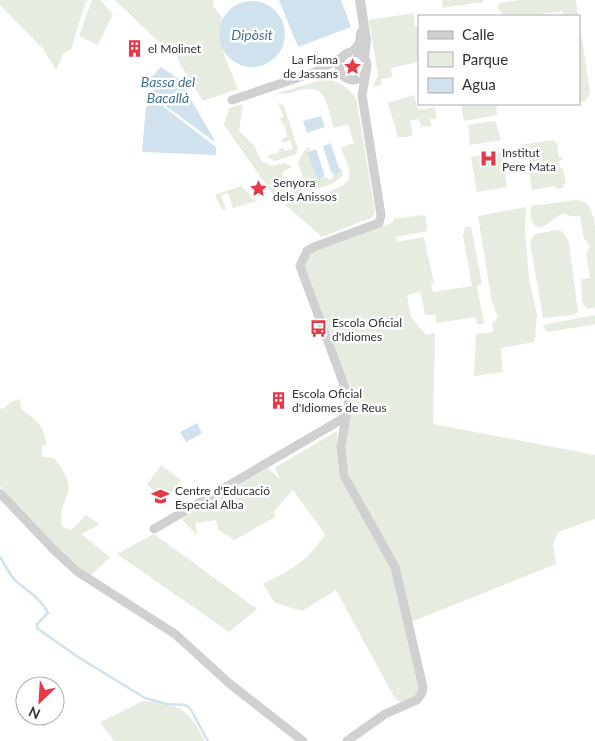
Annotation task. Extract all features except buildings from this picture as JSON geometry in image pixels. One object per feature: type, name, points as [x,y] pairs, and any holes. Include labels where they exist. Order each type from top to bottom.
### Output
[{"type":"street","points":[[347,741],[384,714],[417,700],[422,694],[423,686],[394,566],[344,476],[341,447],[344,418],[349,398],[300,266],[307,251],[379,223],[381,215],[362,95],[367,65],[364,57],[366,40],[360,0]]},
{"type":"street","points":[[232,100],[315,72],[353,52],[360,43],[363,20]]},
{"type":"street","points":[[353,52],[364,57]]},
{"type":"street","points":[[340,74],[338,65],[341,58]]},
{"type":"street","points":[[315,72],[340,74],[350,80],[362,95]]},
{"type":"street","points":[[350,80],[359,79],[366,72]]},
{"type":"street","points":[[154,528],[344,418]]},
{"type":"street","points":[[0,493],[54,550],[78,572],[175,634],[223,678],[303,741]]},
{"type":"green space","points":[[0,0],[90,0],[86,1],[71,49],[63,54],[56,70],[43,49],[0,5]]},
{"type":"green space","points":[[92,0],[100,0],[113,14],[98,45],[79,36]]},
{"type":"green space","points":[[115,0],[214,0],[213,6],[222,17],[220,36],[224,54],[238,89],[203,101],[180,64],[171,43],[162,45]]},
{"type":"green space","points":[[443,0],[483,0],[483,2],[442,8]]},
{"type":"green space","points":[[520,0],[576,0],[578,15],[564,15],[562,11],[541,15],[502,15],[497,6],[500,3]]},
{"type":"green space","points":[[414,13],[415,26],[418,26],[418,62],[391,68],[392,77],[381,79],[382,85],[373,87],[378,75],[369,20]]},
{"type":"green space","points":[[580,26],[590,92],[586,100],[580,102]]},
{"type":"green space","points":[[325,79],[335,81],[344,86],[352,93],[357,102],[375,213],[371,218],[322,237],[272,193],[224,125],[229,108],[243,104],[239,131],[253,144],[262,161],[272,166],[285,163],[292,167],[282,172],[287,191],[299,188],[305,195],[312,196],[337,188],[343,185],[349,178],[348,167],[341,148],[354,143],[348,124],[334,128],[324,97],[315,89],[285,94],[278,93]]},
{"type":"green space","points":[[414,95],[418,110],[435,107],[437,118],[430,119],[431,126],[421,127],[419,119],[410,121],[413,135],[398,137],[388,103]]},
{"type":"green space","points":[[278,102],[284,106],[298,149],[296,154],[275,161],[267,156],[279,152],[278,150],[282,148],[286,151],[293,149],[290,140],[283,143],[282,139],[287,137],[284,123],[282,124],[280,118],[283,116]]},
{"type":"green space","points":[[461,105],[496,105],[497,115],[464,121]]},
{"type":"green space","points":[[496,122],[501,140],[470,145],[468,125]]},
{"type":"green space","points":[[555,140],[555,143],[559,142],[557,145],[559,157],[562,157],[562,160],[559,161],[560,168],[563,168],[566,184],[563,184],[564,188],[556,189],[555,186],[532,190],[525,144]]},
{"type":"green space","points":[[309,147],[310,150],[307,151],[318,179],[325,177],[332,180],[333,174],[339,172],[338,169],[341,168],[343,175],[331,184],[320,188],[306,188],[298,162]]},
{"type":"green space","points":[[503,152],[507,187],[477,192],[471,157]]},
{"type":"green space","points":[[241,186],[257,201],[233,208],[228,193],[221,195],[226,209],[222,210],[215,195]]},
{"type":"green space","points":[[576,200],[587,203],[594,218],[595,308],[587,309],[582,301],[581,279],[590,278],[586,253],[590,247],[586,240],[584,240],[580,216],[570,216],[563,213],[541,228],[534,225],[530,216],[531,206]]},
{"type":"green space","points":[[526,207],[525,232],[529,278],[537,315],[535,339],[534,342],[501,348],[503,372],[474,376],[476,334],[493,332],[492,323],[498,317],[492,302],[478,216]]},
{"type":"green space","points":[[422,215],[426,217],[427,231],[396,237],[397,242],[424,237],[434,283],[431,284],[433,292],[472,286],[463,236],[465,227],[471,227],[482,284],[477,286],[484,324],[477,324],[475,317],[436,323],[436,315],[425,315],[419,292],[407,295],[411,317],[426,335],[435,333],[433,424],[595,455],[595,519],[558,532],[553,545],[556,564],[411,622],[406,598],[394,568],[353,487],[345,452],[346,430],[352,392],[305,267],[312,253],[393,222],[393,219]]},
{"type":"green space","points":[[557,230],[563,232],[569,242],[578,312],[573,315],[543,318],[530,242],[535,234]]},
{"type":"green space","points":[[595,315],[595,324],[591,325],[547,332],[543,325]]},
{"type":"green space","points":[[20,399],[21,409],[35,420],[44,433],[46,445],[42,445],[42,457],[54,458],[63,470],[67,480],[67,494],[61,515],[62,526],[70,530],[86,515],[100,524],[81,534],[110,557],[90,576],[55,545],[0,486],[0,408],[3,409],[11,402]]},
{"type":"green space","points":[[337,431],[340,479],[393,569],[420,684],[417,696],[401,703],[394,697],[336,590],[302,611],[275,603],[263,584],[298,564],[312,552],[325,534],[293,490],[275,510],[275,517],[235,540],[218,530],[216,520],[195,523],[198,536],[181,519],[268,468],[280,479],[275,468]]},
{"type":"green space","points":[[161,465],[181,480],[166,500],[147,485]]},
{"type":"green space","points":[[154,534],[257,609],[229,632],[117,554]]},
{"type":"green space","points":[[143,701],[174,706],[181,710],[193,721],[205,741],[114,741],[100,722]]},
{"type":"water","name":"Dipòsit","points":[[279,0],[341,0],[351,27],[298,47]]},
{"type":"water","name":"Dipòsit","points":[[258,1],[276,10],[283,21],[285,34],[283,47],[276,58],[265,65],[246,67],[228,58],[221,47],[219,28],[228,10],[239,3]]},
{"type":"water","name":"Bassa del Bacallà","points":[[161,67],[179,79],[216,143],[155,98],[149,80]]},
{"type":"water","points":[[147,94],[216,147],[216,155],[142,152]]},
{"type":"water","points":[[321,116],[325,127],[307,133],[303,121]]},
{"type":"water","points":[[331,143],[340,172],[334,174],[331,172],[323,146]]},
{"type":"water","points":[[316,149],[324,173],[324,177],[318,180],[307,152]]},
{"type":"water","points":[[197,423],[202,433],[186,442],[180,432]]},
{"type":"waterway","points":[[0,557],[13,578],[38,599],[48,613],[37,624],[37,628],[78,657],[145,698],[167,704],[185,705],[190,708],[208,741]]},
{"type":"place","name":"el Molinet","points":[[134,48]]},
{"type":"place","name":"La Flama de Jassans","points":[[352,66]]},
{"type":"place","name":"Institut Pere Mata","points":[[488,159]]},
{"type":"place","name":"Senyora dels Anissos","points":[[259,189]]},
{"type":"place","name":"Escola Oficial d'Idiomes","points":[[318,329]]},
{"type":"place","name":"Escola Oficial d'Idiomes de Reus","points":[[278,400]]},
{"type":"place","name":"Centre d'Educació Especial Alba","points":[[161,497]]}]
